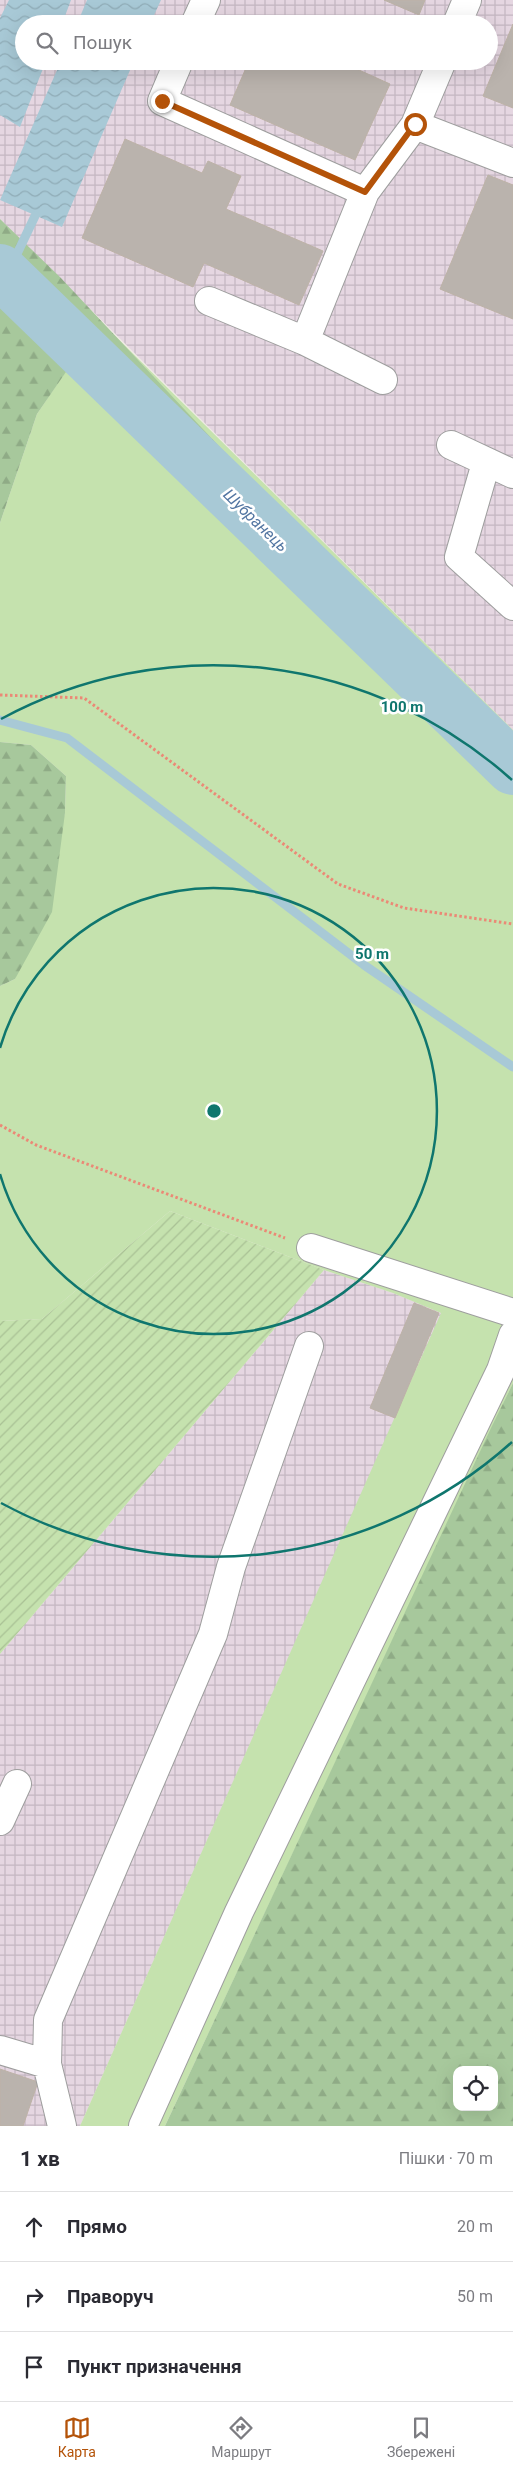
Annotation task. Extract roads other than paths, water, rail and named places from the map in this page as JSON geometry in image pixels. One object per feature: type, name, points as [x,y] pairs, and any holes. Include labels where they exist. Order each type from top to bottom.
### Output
[{"type":"lane","points":[[199,15],[206,0]]},
{"type":"lane","points":[[461,15],[467,0]]},
{"type":"lane","points":[[175,70],[162,101],[365,192]]},
{"type":"lane","points":[[305,341],[365,192],[415,124],[438,70]]},
{"type":"lane","points":[[415,124],[513,163]]},
{"type":"lane","points":[[209,301],[305,341],[383,380]]},
{"type":"lane","points":[[451,445],[513,474]]},
{"type":"lane","points":[[486,463],[459,557],[513,606]]},
{"type":"lane","points":[[312,1248],[513,1313]]},
{"type":"lane","points":[[142,2126],[239,1912],[501,1370],[513,1335]]},
{"type":"lane","points":[[62,2126],[47,2064],[48,2020],[212,1634],[231,1567],[309,1346]]},
{"type":"lane","points":[[0,1821],[17,1784]]},
{"type":"lane","points":[[0,2050],[47,2064]]},
{"type":"water","points":[[9,0],[71,0],[65,15],[15,15],[15,70],[42,70],[20,127],[0,115],[0,18]]},
{"type":"water","points":[[87,0],[161,0],[154,15],[81,15]]},
{"type":"water","points":[[57,70],[130,70],[62,227],[0,200]]},
{"type":"waterway","points":[[6,277],[35,216]]},
{"type":"waterway","name":"Шубранець","points":[[0,271],[513,768]]},
{"type":"waterway","points":[[0,720],[67,738],[364,965],[513,1067]]}]
